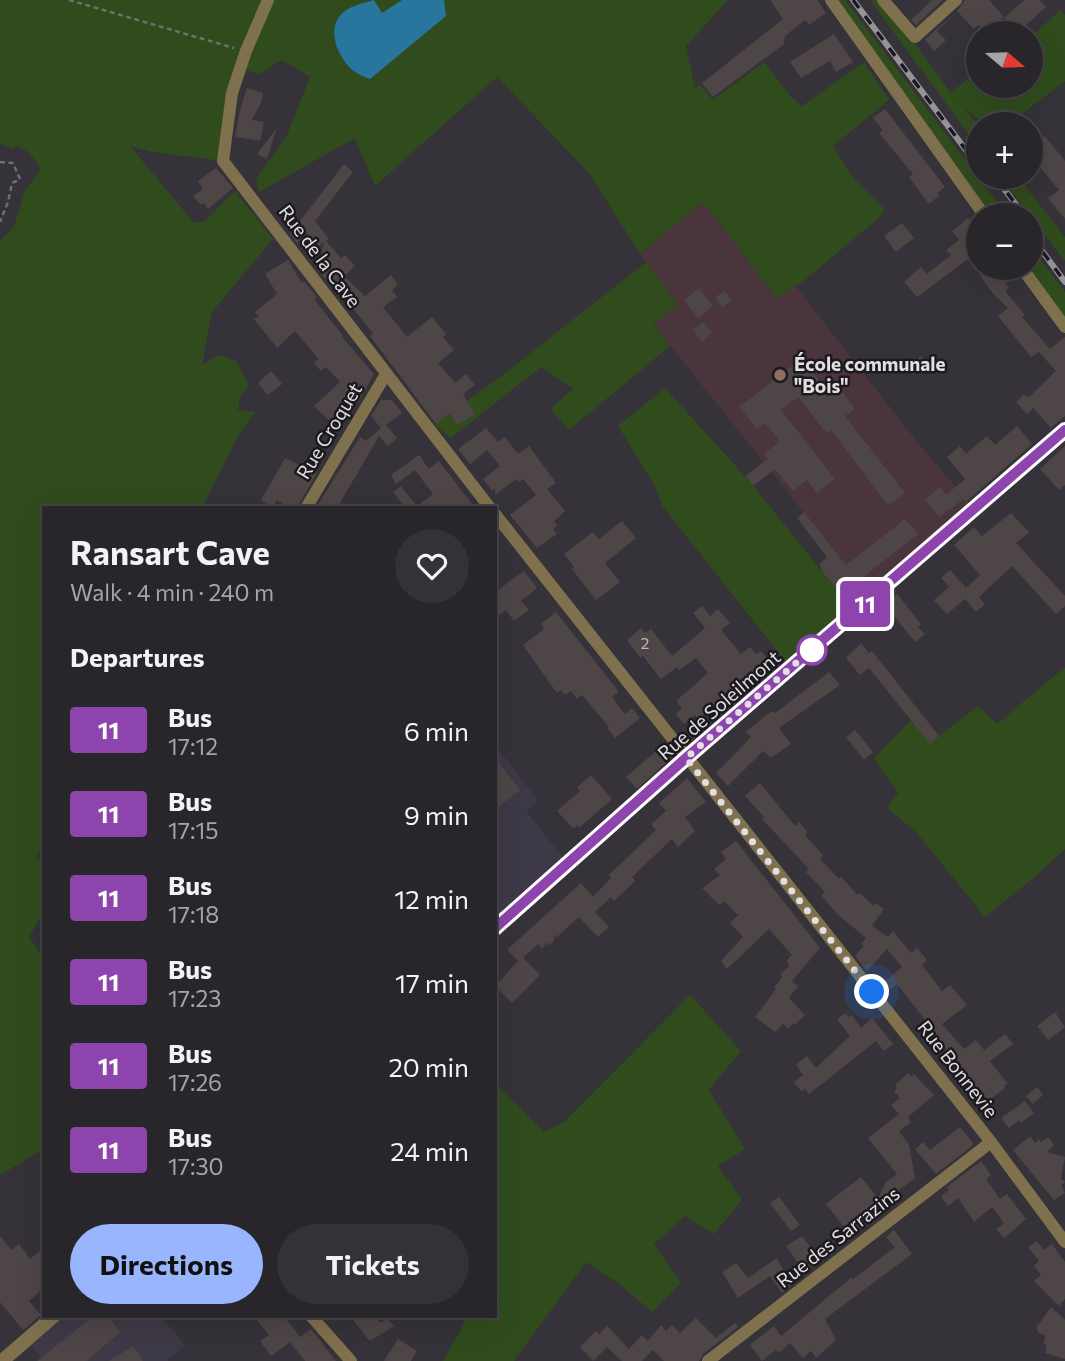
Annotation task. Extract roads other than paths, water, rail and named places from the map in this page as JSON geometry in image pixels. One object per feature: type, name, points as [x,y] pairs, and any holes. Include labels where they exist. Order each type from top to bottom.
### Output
[{"type":"street","name":"Rue de la Cave","points":[[268,0],[246,51],[232,93],[223,161],[488,506]]},
{"type":"street","points":[[831,0],[975,203]]},
{"type":"street","points":[[883,0],[915,37],[956,0]]},
{"type":"street","points":[[1031,280],[1065,327]]},
{"type":"street","name":"Rue Croquet","points":[[307,506],[386,374]]},
{"type":"street","name":"Rue de Soleilmont","points":[[497,926],[686,758],[1065,430]]},
{"type":"street","points":[[497,517],[686,758]]},
{"type":"street","name":"Rue Bonnevie","points":[[686,758],[991,1142],[1065,1242]]},
{"type":"street","name":"Rue des Sarrazins","points":[[708,1361],[991,1142]]},
{"type":"street","points":[[2,1361],[52,1318]]},
{"type":"street","points":[[313,1318],[351,1361]]},
{"type":"water","points":[[374,0],[382,13],[402,0],[444,0],[446,16],[370,79],[355,72],[344,61],[334,31],[339,17],[346,10]]},
{"type":"railway","points":[[853,0],[966,150]]},
{"type":"railway","points":[[1004,189],[1015,203]]},
{"type":"railway","points":[[1043,252],[1065,282]]},
{"type":"place","name":"École communale \"Bois\"","points":[[780,375]]}]
